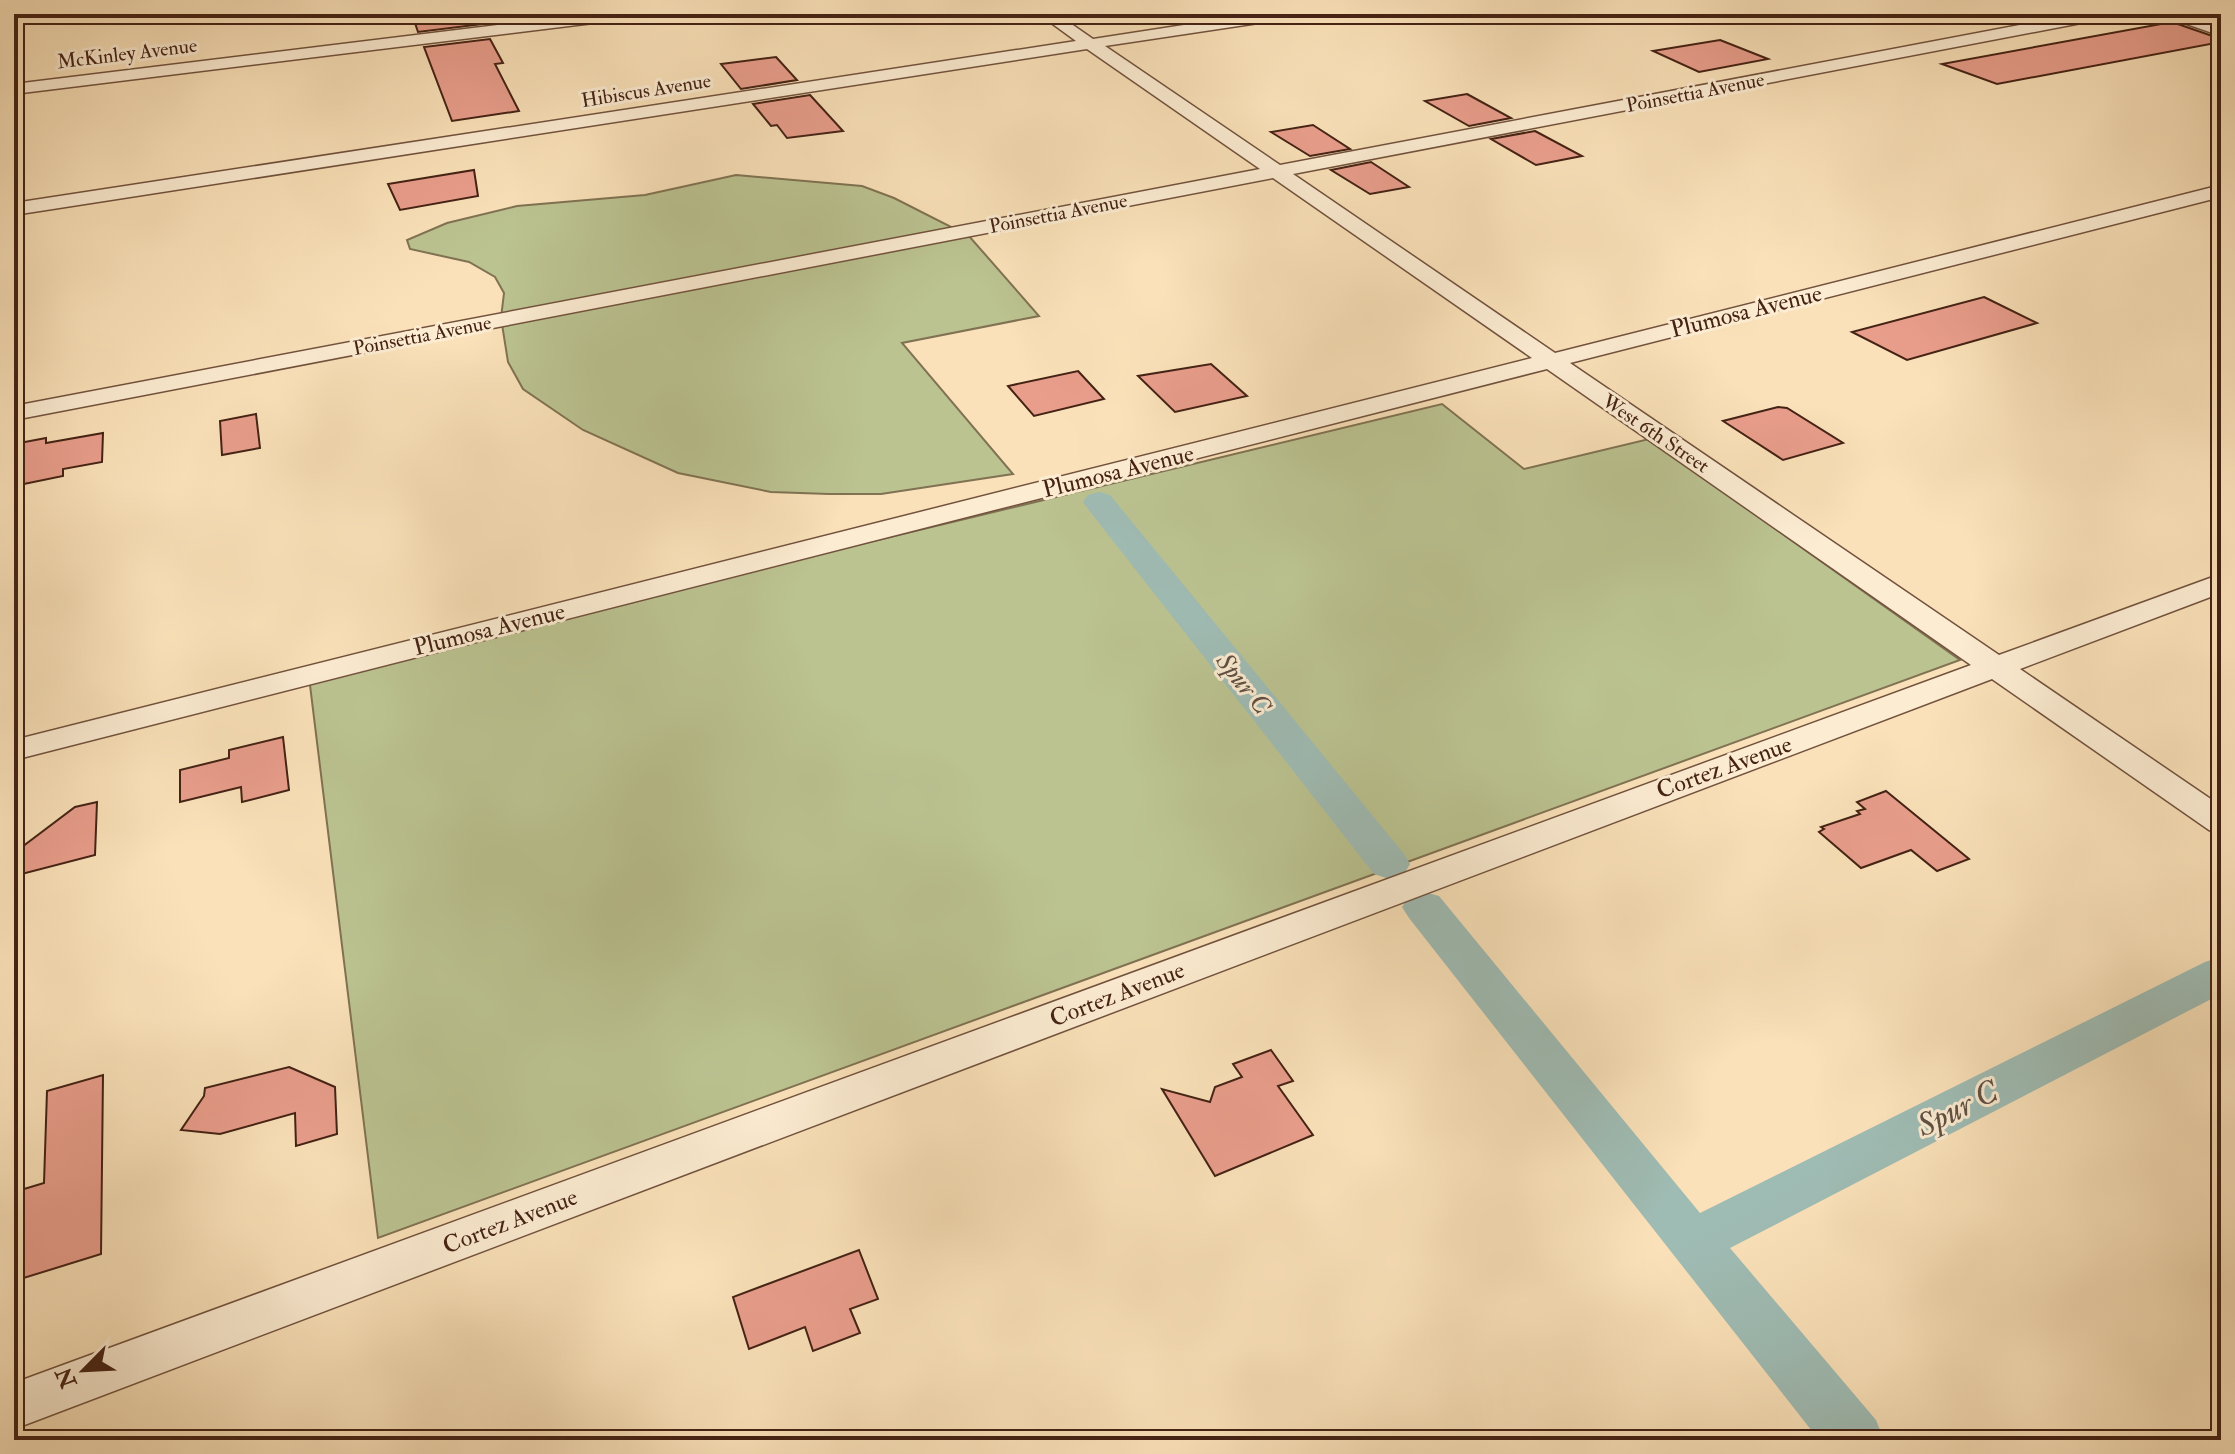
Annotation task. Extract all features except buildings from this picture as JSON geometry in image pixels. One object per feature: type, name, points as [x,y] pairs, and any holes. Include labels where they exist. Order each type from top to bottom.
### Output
[{"type":"street","name":"McKinley Avenue","points":[[14,89],[626,14]]},
{"type":"street","name":"West 6th Street","points":[[1047,14],[2221,822]]},
{"type":"street","name":"Hibiscus Avenue","points":[[14,209],[1285,14]]},
{"type":"street","name":"Poinsettia Avenue","points":[[14,413],[2102,14]]},
{"type":"street","points":[[2166,14],[2221,31]]},
{"type":"street","name":"Plumosa Avenue","points":[[14,750],[2221,191]]},
{"type":"street","name":"Cortez Avenue","points":[[14,1406],[2221,583]]},
{"type":"green space","points":[[736,175],[862,186],[894,198],[969,236],[1039,316],[902,343],[1013,474],[881,494],[829,494],[771,492],[678,473],[583,430],[523,389],[508,362],[501,318],[504,293],[495,277],[469,262],[410,249],[407,240],[447,223],[517,206],[645,195]]},
{"type":"green space","points":[[1442,404],[1524,469],[1649,439],[1960,660],[378,1238],[309,677]]},
{"type":"waterway","name":"Spur C","points":[[1099,502],[1389,864]]},
{"type":"waterway","name":"Spur C","points":[[1424,907],[1692,1242]]},
{"type":"waterway","name":"Spur C","points":[[1692,1242],[2221,974]]},
{"type":"waterway","name":"Spur C","points":[[1692,1242],[1855,1440]]}]
